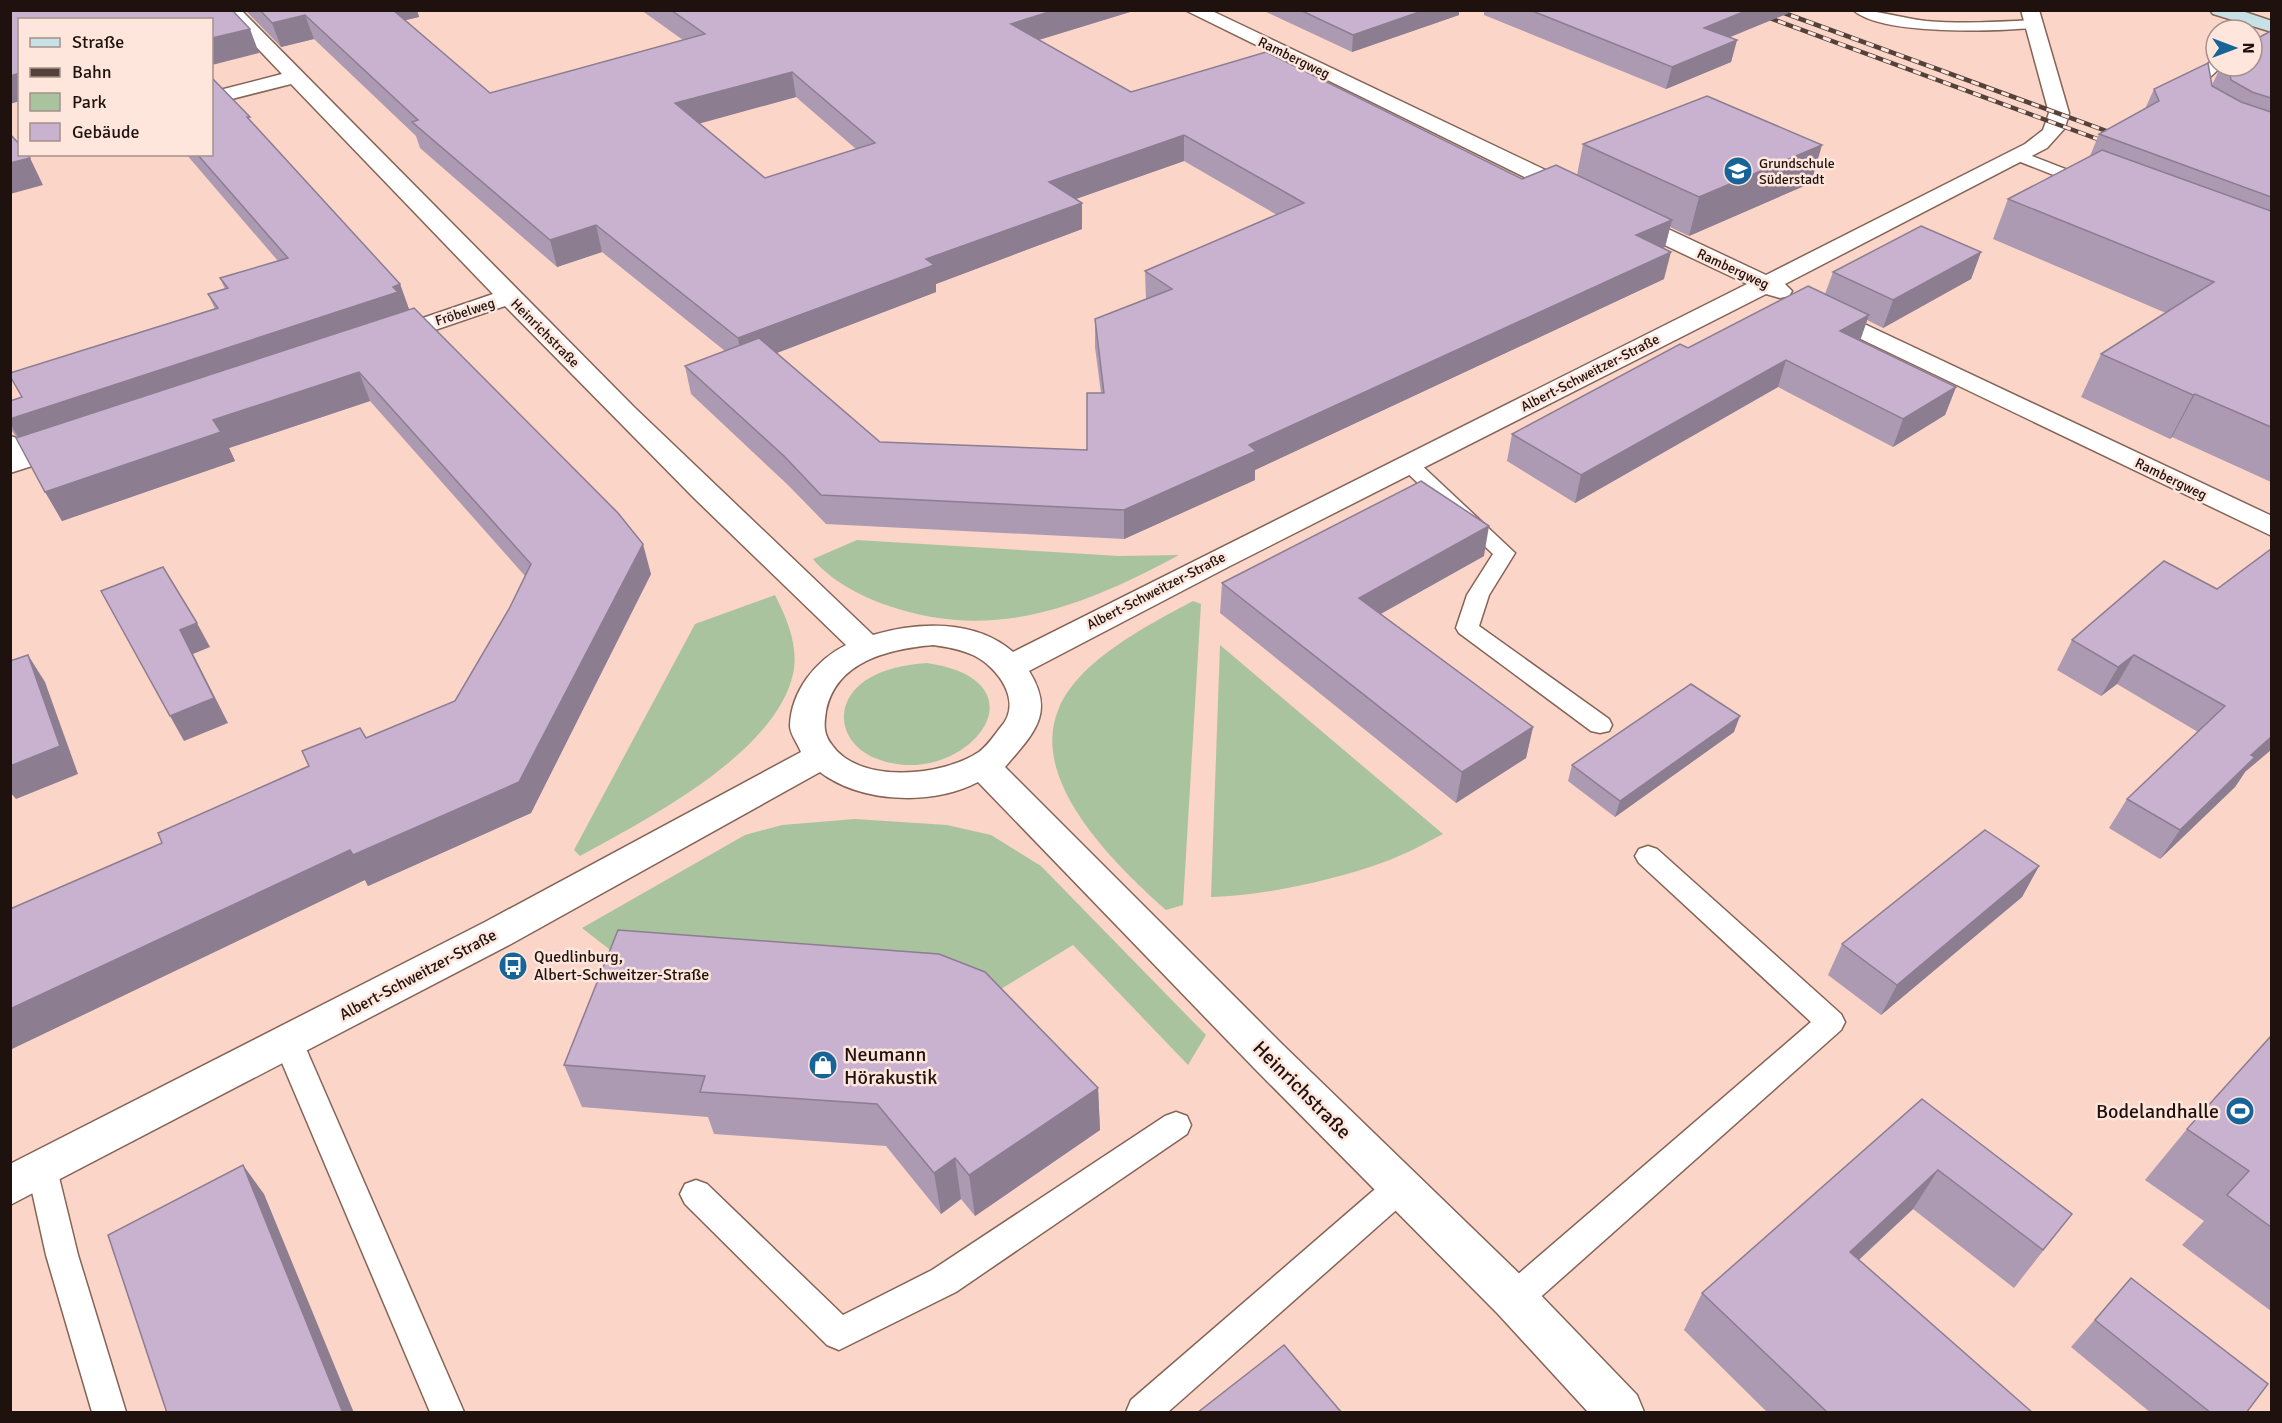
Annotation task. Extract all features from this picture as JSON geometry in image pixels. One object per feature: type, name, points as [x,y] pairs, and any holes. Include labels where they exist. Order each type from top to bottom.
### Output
[{"type":"main road","points":[[2219,10],[2271,27]]},
{"type":"street","name":"Heinrichstraße","points":[[230,10],[509,297],[778,565],[867,647]]},
{"type":"street","name":"Rambergweg","points":[[1194,10],[2271,527]]},
{"type":"street","name":"Albert-Schweitzer-Straße","points":[[1011,667],[1207,565],[1410,465],[2019,156],[2049,137],[2058,125],[2055,96],[2032,17]]},
{"type":"street","points":[[213,98],[295,77]]},
{"type":"street","name":"Fröbelweg","points":[[367,345],[509,297]]},
{"type":"street","points":[[14,456],[88,439]]},
{"type":"street","points":[[933,635],[964,640],[992,651],[1011,667],[1026,692],[1024,719],[1010,745],[984,767],[942,783],[894,787],[852,778],[821,756],[808,733],[807,708],[818,684],[839,663],[867,647],[899,637],[933,635]]},
{"type":"street","name":"Albert-Schweitzer-Straße","points":[[26,1178],[289,1044],[821,756]]},
{"type":"street","name":"Heinrichstraße","points":[[984,767],[1514,1299],[1620,1413]]},
{"type":"lane","points":[[1859,10],[1900,23],[1943,28],[2032,17]]},
{"type":"lane","points":[[2201,109],[2200,79],[2204,75]]},
{"type":"lane","points":[[2019,156],[2107,190]]},
{"type":"lane","points":[[1410,465],[1504,553],[1478,595],[1467,628],[1600,726]]},
{"type":"lane","points":[[1514,1299],[1831,1022],[1648,856]]},
{"type":"lane","points":[[289,1044],[447,1413]]},
{"type":"lane","points":[[696,1194],[839,1334],[944,1281],[1176,1125]]},
{"type":"lane","points":[[26,1178],[62,1255],[109,1413]]},
{"type":"lane","points":[[1143,1413],[1400,1187]]},
{"type":"green space","points":[[857,540],[1119,556],[1179,555],[1108,590],[1073,603],[1037,613],[1001,619],[964,620],[926,616],[876,601],[856,592],[828,574],[813,559]]},
{"type":"green space","points":[[775,595],[791,633],[794,664],[793,674],[781,703],[762,731],[705,781],[639,823],[580,856],[574,850],[695,624]]},
{"type":"green space","points":[[1193,601],[1201,604],[1183,905],[1166,910],[1124,870],[1082,820],[1066,792],[1055,764],[1052,736],[1059,708],[1082,674],[1117,645]]},
{"type":"green space","points":[[1220,645],[1443,834],[1391,859],[1344,875],[1253,894],[1211,897]]},
{"type":"green space","points":[[927,663],[965,674],[985,691],[989,711],[981,731],[963,749],[937,761],[907,765],[875,758],[863,751],[847,733],[844,722],[844,711],[855,689],[866,680],[888,670]]},
{"type":"green space","points":[[855,819],[947,825],[991,835],[1041,866],[1206,1035],[1188,1065],[1073,945],[996,992],[623,960],[582,928],[745,835],[782,825]]},
{"type":"building","points":[[10,10],[232,10],[250,29],[213,38],[213,18],[18,18],[18,74],[10,76]]},
{"type":"building","points":[[260,10],[393,10],[490,93],[705,34],[671,10],[1055,10],[1011,24],[1131,92],[1266,52],[1522,179],[1556,165],[1672,220],[1636,235],[1671,252],[1249,445],[1256,451],[1124,510],[821,495],[784,456],[685,366],[759,338],[880,442],[1087,450],[1087,393],[1104,393],[1095,319],[1172,289],[1145,271],[1304,203],[1184,135],[1049,182],[1082,203],[926,259],[934,265],[738,338],[596,225],[550,240],[412,122],[418,120],[305,15],[272,23]],"holes":[[[792,72],[875,143],[765,178],[675,103]]]},
{"type":"building","points":[[1300,10],[1425,10],[1353,35]]},
{"type":"building","points":[[1530,10],[1748,10],[1704,28],[1737,40],[1672,67]]},
{"type":"building","points":[[2271,31],[2271,98],[2252,92],[2231,78],[2264,78],[2264,35]]},
{"type":"building","points":[[2204,65],[2204,78],[2211,78],[2212,86],[2241,102],[2271,112],[2271,197],[2099,134],[2159,101],[2154,89]]},
{"type":"building","points":[[213,79],[400,284],[393,287],[398,292],[10,419],[10,401],[22,397],[10,373],[218,308],[208,294],[228,288],[220,278],[288,258],[199,156],[213,156]]},
{"type":"building","points":[[1707,96],[1822,145],[1699,197],[1583,144]]},
{"type":"building","points":[[10,134],[18,143],[18,156],[30,158],[10,163]]},
{"type":"building","points":[[2102,150],[2271,211],[2271,427],[2101,354],[2214,282],[2008,199]]},
{"type":"building","points":[[1921,226],[1981,252],[1893,300],[1833,272]]},
{"type":"building","points":[[1808,286],[1869,315],[1840,331],[1956,387],[1903,419],[1786,360],[1581,475],[1512,434],[1680,344],[1688,348]]},
{"type":"building","points":[[414,308],[618,513],[643,544],[519,782],[353,855],[350,850],[10,1009],[10,909],[162,843],[158,833],[309,766],[302,751],[360,728],[366,738],[455,701],[509,609],[531,564],[359,372],[213,420],[221,432],[45,492],[16,438]]},
{"type":"building","points":[[1421,481],[1489,526],[1359,598],[1533,727],[1462,772],[1222,583]]},
{"type":"building","points":[[2271,549],[2271,737],[2251,755],[2255,757],[2180,830],[2127,799],[2225,706],[2134,655],[2118,667],[2072,640],[2164,561],[2217,589]]},
{"type":"building","points":[[163,567],[197,623],[180,630],[214,698],[170,716],[101,591]]},
{"type":"building","points":[[28,655],[60,746],[10,766],[10,661]]},
{"type":"building","points":[[1691,684],[1740,716],[1620,801],[1572,765]]},
{"type":"building","points":[[1985,830],[2039,866],[1897,985],[1842,944]]},
{"type":"building","points":[[618,930],[939,954],[985,972],[1098,1088],[969,1175],[955,1158],[934,1173],[877,1104],[700,1092],[705,1076],[564,1065]]},
{"type":"building","points":[[2271,1036],[2271,1227],[2227,1195],[2249,1171],[2187,1129]]},
{"type":"building","points":[[1922,1099],[2072,1214],[2043,1250],[1938,1170],[1850,1252],[2033,1413],[1828,1413],[1702,1293]]},
{"type":"building","points":[[243,1165],[343,1413],[167,1413],[108,1235]]},
{"type":"building","points":[[2131,1278],[2268,1384],[2246,1413],[2211,1413],[2095,1320]]},
{"type":"building","points":[[1284,1345],[1342,1413],[1197,1413]]},
{"type":"railway","points":[[1748,10],[2111,144]]},
{"type":"railway","points":[[1776,10],[2120,136]]},
{"type":"place","name":"Grundschule Süderstadt","points":[[1738,171]]},
{"type":"place","name":"Quedlinburg, Albert-Schweitzer-Straße","points":[[513,966]]},
{"type":"place","name":"Neumann Hörakustik","points":[[823,1065]]},
{"type":"place","name":"Bodelandhalle","points":[[2240,1111]]}]
